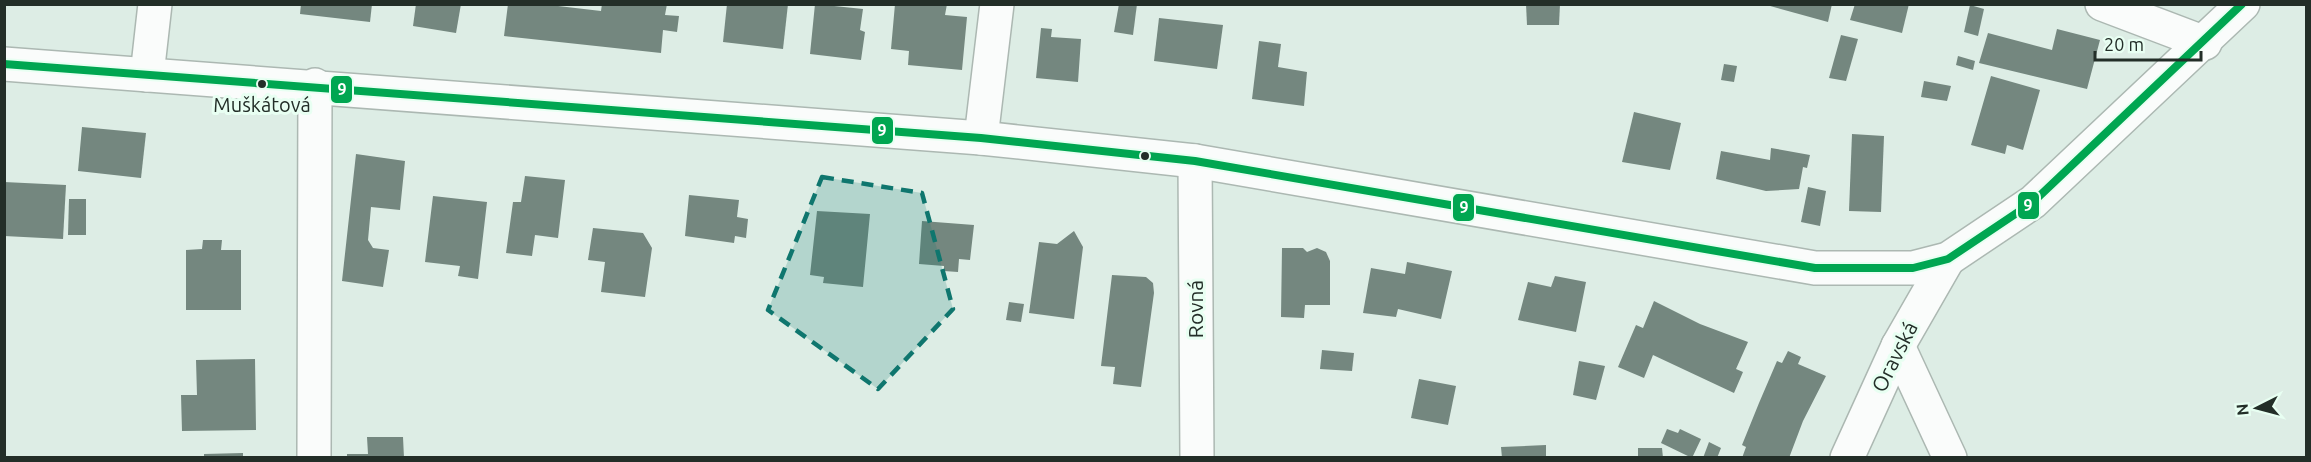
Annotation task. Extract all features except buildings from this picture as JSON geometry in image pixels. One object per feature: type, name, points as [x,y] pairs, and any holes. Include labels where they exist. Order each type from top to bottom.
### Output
[{"type":"street","points":[[147,75],[155,4]]},
{"type":"street","points":[[981,138],[998,4]]},
{"type":"street","points":[[2102,4],[2205,43]]},
{"type":"street","points":[[4,64],[315,85],[981,138],[1195,161],[1815,268],[1913,268],[1948,259],[2033,202],[2205,43],[2243,4]]},
{"type":"street","points":[[314,458],[315,85]]},
{"type":"street","name":"Rovná","points":[[1195,161],[1197,458]]},
{"type":"street","name":"Oravská","points":[[1847,458],[1898,346],[1948,259]]},
{"type":"street","points":[[1898,346],[1950,458]]},
{"type":"highlighted area","points":[[822,177],[922,193],[953,309],[878,389],[768,310]]},
{"type":"transit line","name":"9","points":[[4,64],[981,138],[1195,161],[1815,268],[1913,268],[1948,259],[2033,202],[2242,4]]},
{"type":"place","name":"Muškátová","points":[[262,84]]}]
